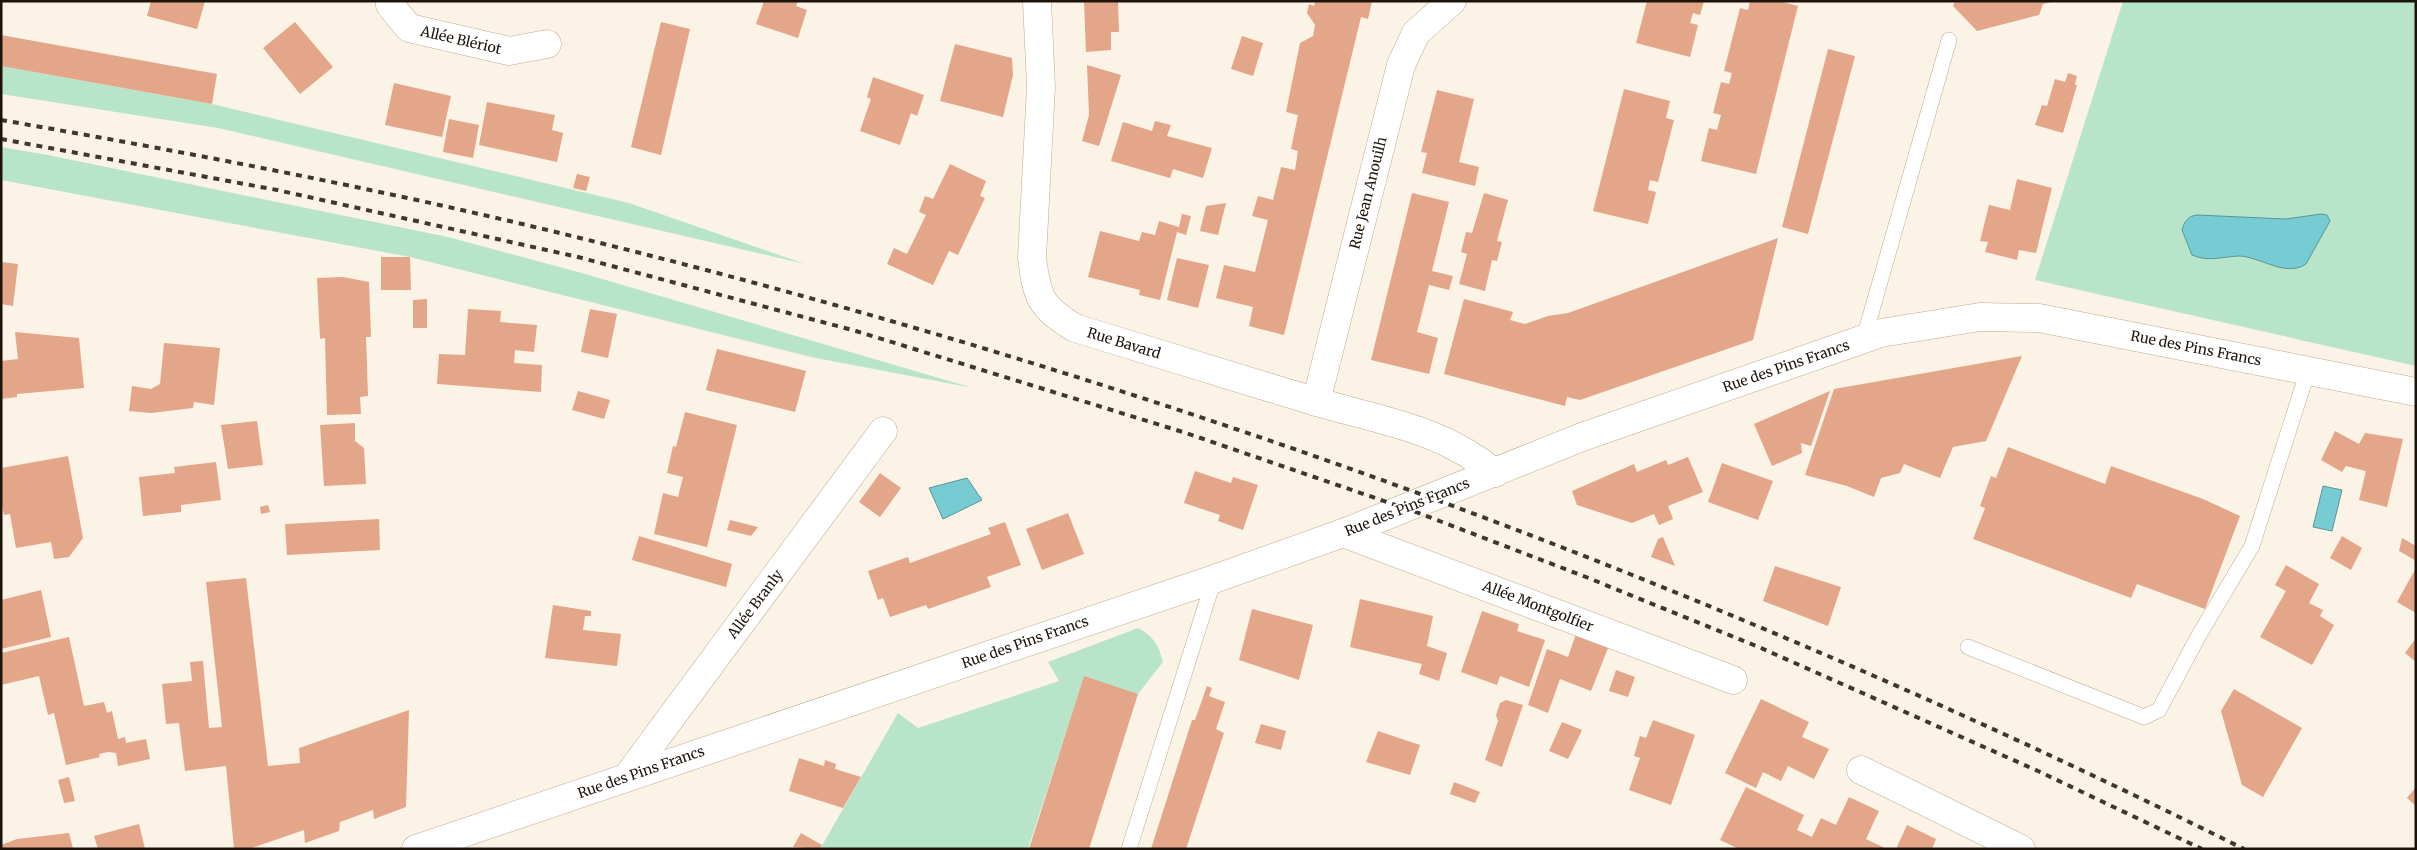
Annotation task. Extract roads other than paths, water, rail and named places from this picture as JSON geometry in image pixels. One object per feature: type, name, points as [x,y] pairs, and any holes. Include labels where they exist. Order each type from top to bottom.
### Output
[{"type":"street","name":"Allée Blériot","points":[[390,1],[390,5],[409,28],[510,51],[547,44]]},
{"type":"street","name":"Rue Bavard","points":[[1037,1],[1041,87],[1032,258],[1035,282],[1042,302],[1056,316],[1074,328],[1316,402],[1419,429],[1473,454],[1495,472]]},
{"type":"street","name":"Rue Jean Anouilh","points":[[1316,402],[1401,65],[1416,33],[1452,1]]},
{"type":"street","name":"Rue des Pins Francs","points":[[416,849],[627,776],[1214,579],[1342,533],[1582,437],[1881,333],[1980,317],[2039,318],[2416,392]]},
{"type":"street","name":"Allée Branly","points":[[627,776],[883,431]]},
{"type":"street","name":"Allée Montgolfier","points":[[1342,533],[1733,680]]},
{"type":"street","points":[[1861,770],[2021,849]]},
{"type":"lane","points":[[1864,338],[1949,40]]},
{"type":"lane","points":[[1968,647],[2144,717],[2158,710],[2199,635],[2252,546],[2308,370]]},
{"type":"lane","points":[[1129,849],[1214,579]]},
{"type":"water","points":[[2321,214],[2327,215],[2330,221],[2306,264],[2290,269],[2246,257],[2209,259],[2192,255],[2182,230],[2187,220],[2197,215],[2286,219]]},
{"type":"water","points":[[967,478],[982,500],[943,519],[929,488]]},
{"type":"water","points":[[2323,486],[2342,490],[2332,531],[2313,527]]},
{"type":"railway","points":[[1,120],[294,174],[584,239],[798,295],[1011,357],[1222,424],[1431,498],[1638,577],[1842,662],[2044,753],[2244,849]]},
{"type":"railway","points":[[1,139],[277,190],[578,257],[856,331],[1186,433],[1416,512],[1586,577],[1761,648],[2038,771],[2202,849]]}]
